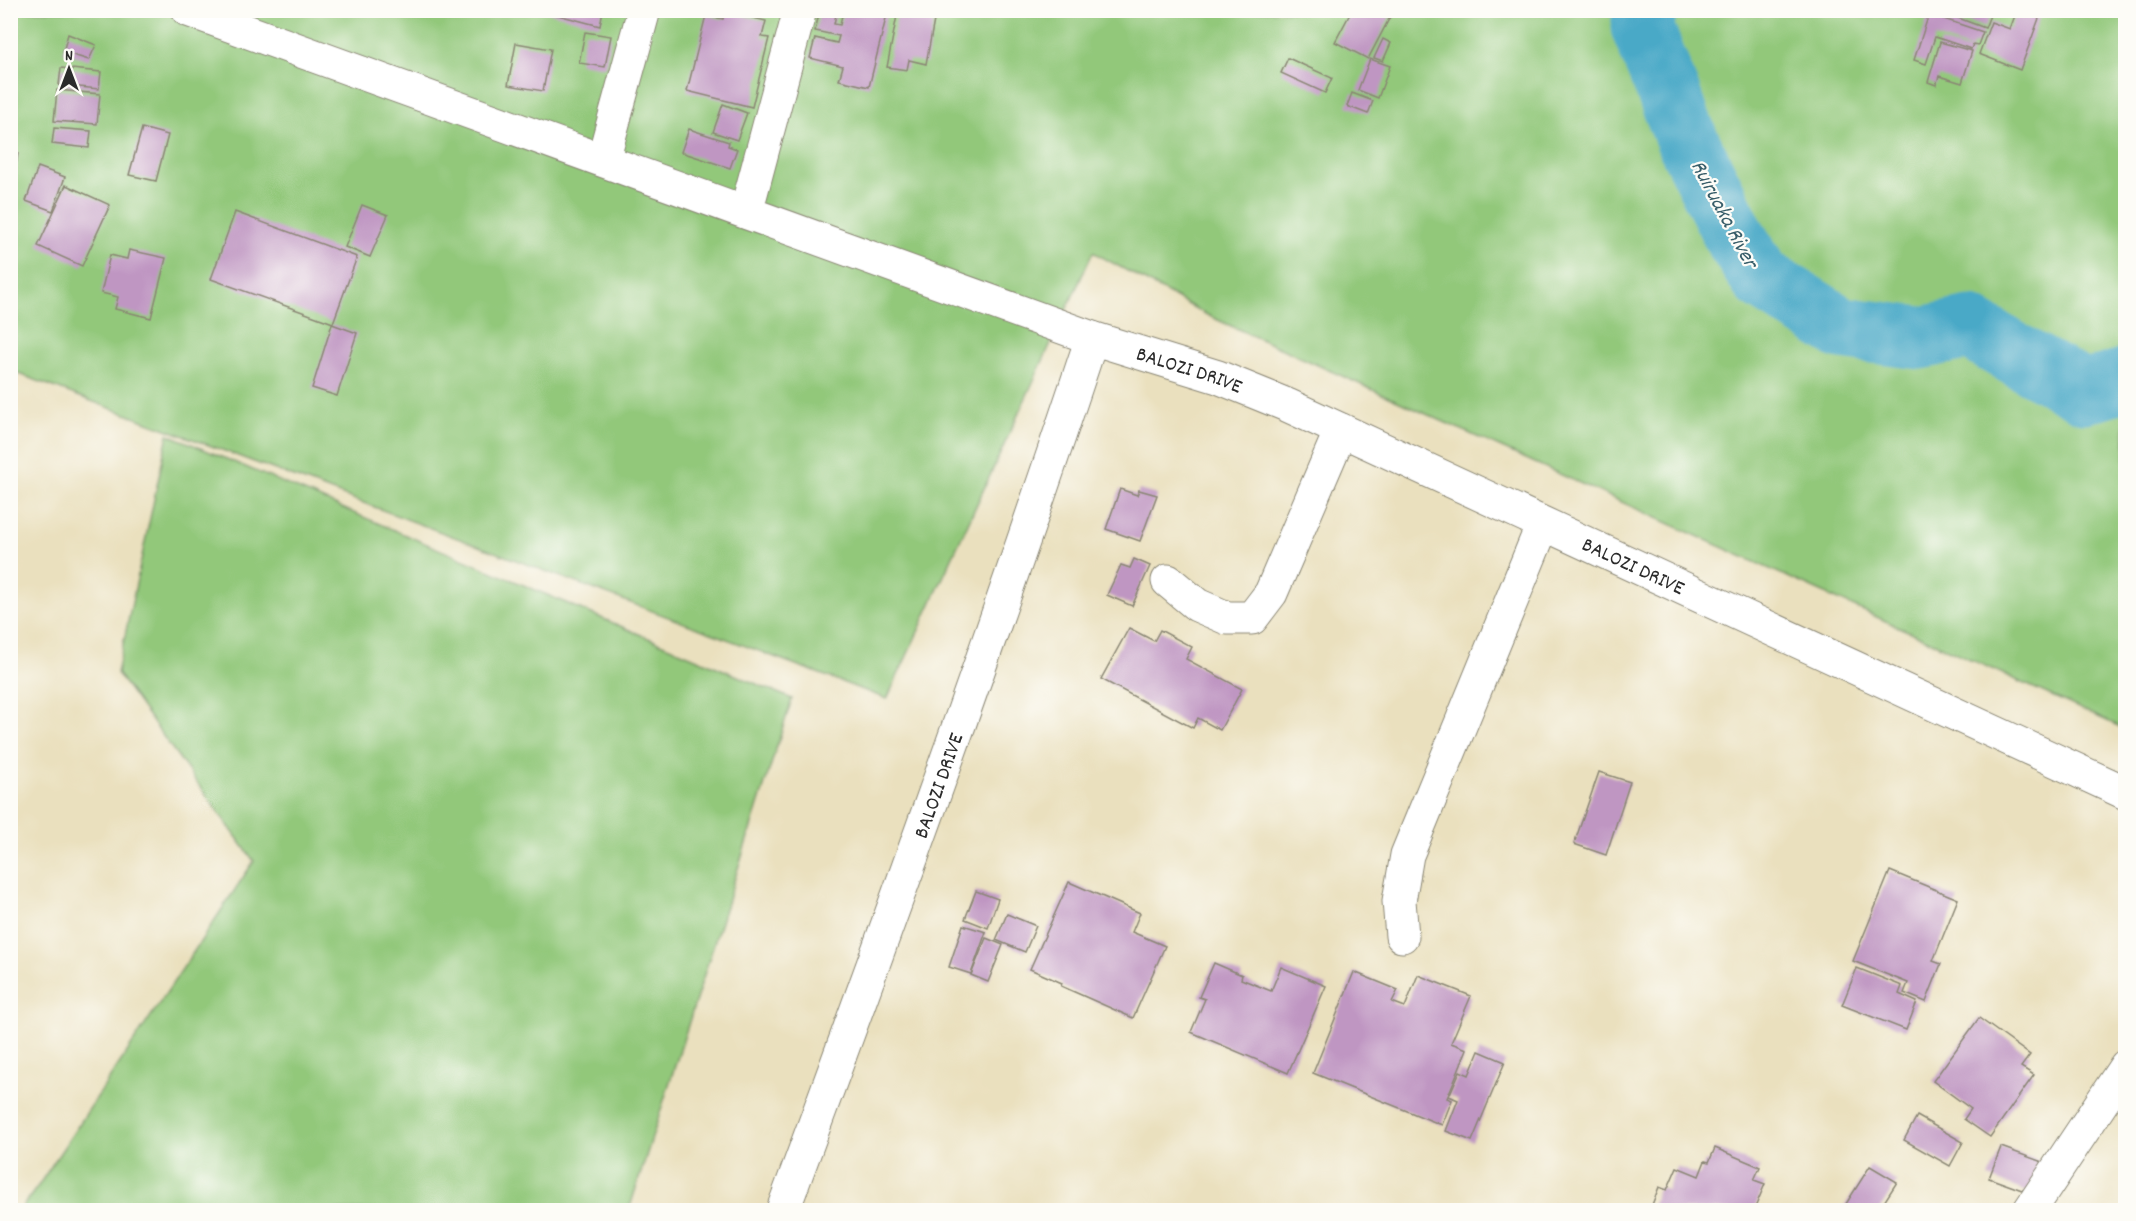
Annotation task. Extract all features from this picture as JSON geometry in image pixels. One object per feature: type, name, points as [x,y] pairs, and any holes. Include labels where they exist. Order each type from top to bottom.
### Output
[{"type":"street","points":[[188,10],[1092,338]]},
{"type":"street","points":[[603,160],[644,10]]},
{"type":"street","points":[[746,212],[800,10]]},
{"type":"street","name":"BALOZI DRIVE","points":[[783,1210],[992,634],[1092,338],[1218,377],[1287,405],[2126,793]]},
{"type":"street","points":[[1168,581],[1197,605],[1227,618],[1252,618],[1271,593],[1341,430]]},
{"type":"street","points":[[1402,936],[1399,901],[1407,855],[1543,524]]},
{"type":"street","points":[[2030,1210],[2126,1066]]},
{"type":"green space","points":[[10,11],[2125,11],[2125,729],[1209,316],[1093,252],[887,699],[11,371]]},
{"type":"green space","points":[[168,434],[792,699],[629,1210],[20,1210],[254,861],[117,673]]},
{"type":"building","points":[[539,10],[603,10],[600,26]]},
{"type":"building","points":[[820,10],[837,10],[834,24],[840,25],[843,10],[888,10],[869,87],[839,80],[843,66],[810,58],[815,38],[837,43],[839,36],[815,31]]},
{"type":"building","points":[[898,10],[935,15],[926,64],[909,60],[907,70],[887,67]]},
{"type":"building","points":[[1352,10],[1377,10],[1390,17],[1368,59],[1335,42]]},
{"type":"building","points":[[1937,10],[1992,10],[1985,28]]},
{"type":"building","points":[[2017,10],[2034,10],[2041,13],[2020,70],[1979,54],[1991,22],[2010,29]]},
{"type":"building","points":[[725,11],[766,21],[762,37],[769,38],[752,107],[687,91],[706,15],[723,19]]},
{"type":"building","points":[[1929,14],[1983,32],[1978,45],[1973,44],[1971,49],[1935,37],[1926,64],[1914,60]]},
{"type":"building","points":[[585,32],[611,36],[605,67],[579,63]]},
{"type":"building","points":[[68,34],[96,45],[89,60],[63,52]]},
{"type":"building","points":[[1383,39],[1391,43],[1383,61],[1374,58]]},
{"type":"building","points":[[1940,42],[1972,51],[1962,83],[1939,76],[1936,85],[1928,82]]},
{"type":"building","points":[[516,43],[551,49],[543,91],[508,85]]},
{"type":"building","points":[[1288,58],[1332,78],[1325,93],[1281,73]]},
{"type":"building","points":[[1370,59],[1390,66],[1378,98],[1358,90]]},
{"type":"building","points":[[61,68],[101,72],[99,89],[59,85]]},
{"type":"building","points":[[57,90],[100,94],[97,124],[54,121]]},
{"type":"building","points":[[1352,93],[1373,101],[1368,114],[1347,106]]},
{"type":"building","points":[[723,104],[747,113],[737,140],[713,132]]},
{"type":"building","points":[[54,128],[91,131],[89,148],[52,144]]},
{"type":"building","points":[[142,128],[168,135],[156,181],[129,175]]},
{"type":"building","points":[[689,129],[729,142],[728,146],[737,149],[730,168],[681,152]]},
{"type":"building","points":[[10,152],[18,153],[12,190],[10,190]]},
{"type":"building","points":[[38,167],[65,177],[53,211],[26,201]]},
{"type":"building","points":[[66,185],[110,205],[82,266],[38,246]]},
{"type":"building","points":[[362,205],[388,215],[370,257],[345,247]]},
{"type":"building","points":[[235,212],[357,257],[333,323],[211,279]]},
{"type":"building","points":[[129,250],[166,258],[151,318],[115,309],[118,297],[101,293],[110,255],[127,259]]},
{"type":"building","points":[[332,324],[357,333],[337,396],[312,388]]},
{"type":"building","points":[[1120,489],[1137,495],[1139,490],[1157,495],[1140,541],[1106,529]]},
{"type":"building","points":[[1134,559],[1150,566],[1132,606],[1107,595],[1121,565],[1130,568]]},
{"type":"building","points":[[1129,628],[1154,641],[1160,630],[1192,647],[1186,659],[1242,689],[1220,730],[1198,718],[1193,728],[1101,679]]},
{"type":"building","points":[[1599,772],[1630,782],[1606,855],[1574,844]]},
{"type":"building","points":[[1890,871],[1958,899],[1933,961],[1941,964],[1926,1002],[1904,993],[1908,983],[1853,961]]},
{"type":"building","points":[[1069,882],[1140,913],[1132,932],[1165,946],[1133,1018],[1061,986],[1062,983],[1030,969]]},
{"type":"building","points":[[976,891],[998,899],[988,928],[965,919]]},
{"type":"building","points":[[1007,914],[1036,926],[1025,952],[996,940]]},
{"type":"building","points":[[963,925],[986,932],[971,974],[949,967]]},
{"type":"building","points":[[986,938],[1003,945],[988,982],[971,975]]},
{"type":"building","points":[[1214,963],[1242,975],[1241,979],[1271,991],[1281,967],[1326,986],[1288,1073],[1191,1032],[1205,999],[1199,997]]},
{"type":"building","points":[[1857,968],[1902,986],[1899,994],[1917,1002],[1906,1030],[1842,1005]]},
{"type":"building","points":[[1354,972],[1398,990],[1392,1002],[1405,1007],[1418,975],[1471,996],[1451,1043],[1467,1049],[1447,1098],[1452,1100],[1442,1125],[1313,1073]]},
{"type":"building","points":[[1979,1018],[2030,1055],[2021,1067],[2034,1075],[1990,1137],[1964,1119],[1971,1109],[1933,1081]]},
{"type":"building","points":[[1479,1051],[1505,1062],[1472,1141],[1446,1131],[1458,1100],[1449,1096],[1460,1071],[1469,1075]]},
{"type":"building","points":[[1917,1116],[1963,1142],[1950,1166],[1904,1140]]},
{"type":"building","points":[[2001,1147],[2045,1163],[2033,1194],[1989,1178]]},
{"type":"building","points":[[1715,1148],[1760,1167],[1754,1180],[1765,1184],[1754,1210],[1650,1210],[1659,1187],[1667,1190],[1677,1167],[1699,1176],[1705,1161],[1709,1162]]},
{"type":"building","points":[[1870,1166],[1897,1182],[1879,1210],[1851,1210],[1844,1207]]},
{"type":"waterway","name":"Ruiruaka River","points":[[1646,10],[1642,27],[1687,140],[1736,239],[1761,278],[1841,328],[1921,338],[1970,328],[2085,392],[2126,379]]}]
